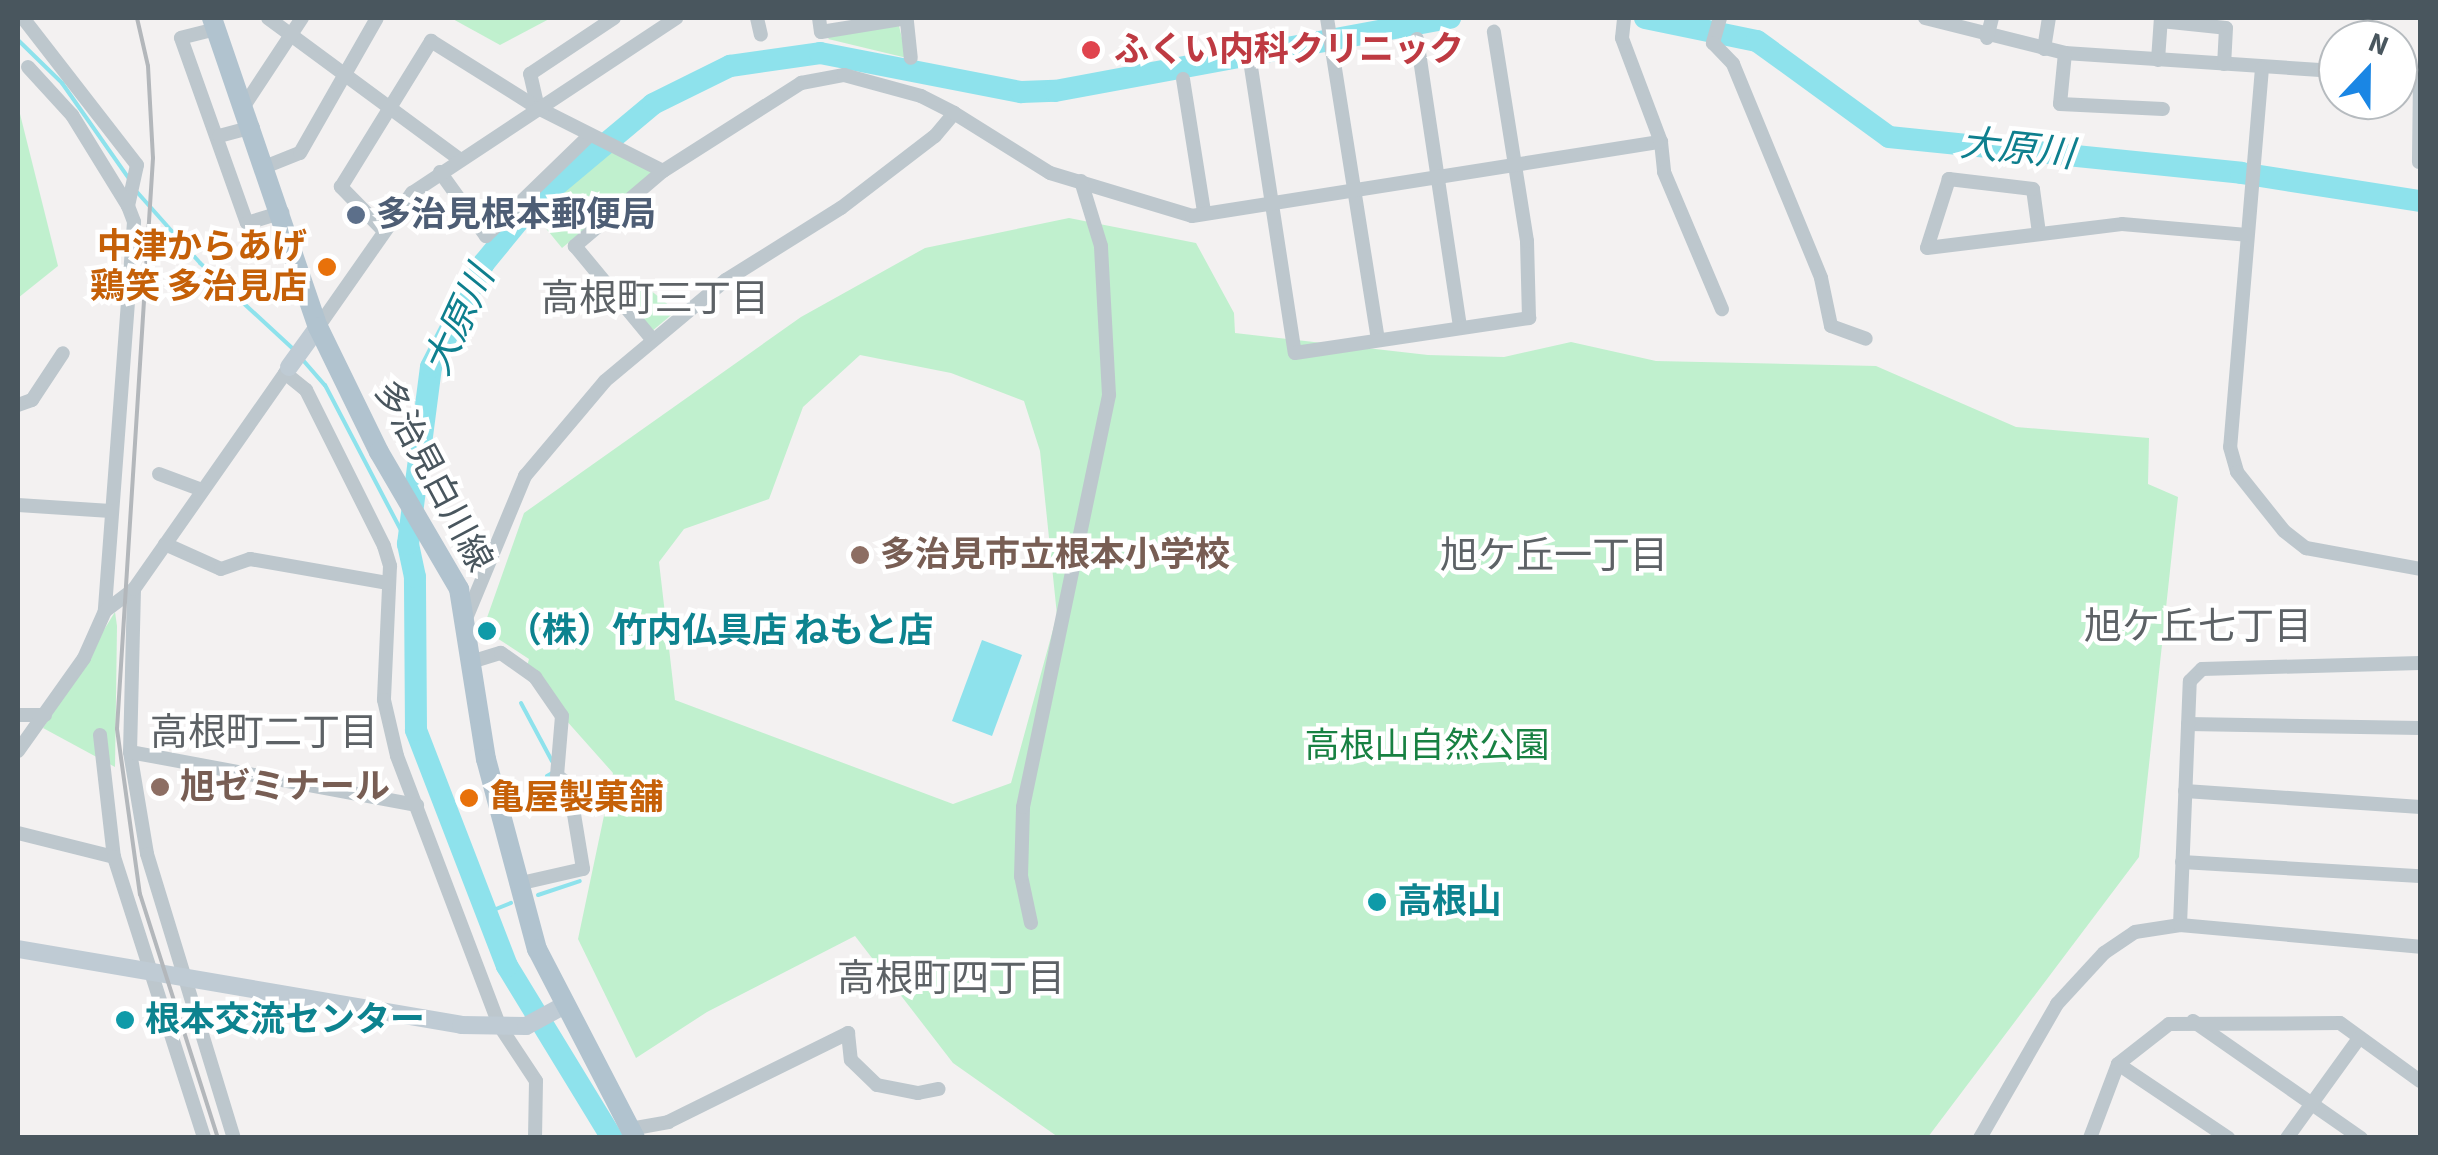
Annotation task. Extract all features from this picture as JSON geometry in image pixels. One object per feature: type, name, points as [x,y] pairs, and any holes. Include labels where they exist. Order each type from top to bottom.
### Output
[{"type":"main road","name":"多治見白川線","points":[[214,23],[282,212],[318,327],[378,452],[459,589],[474,661],[486,759],[518,884],[557,1010],[633,1134]]},
{"type":"street","points":[[22,18],[137,165],[128,206]]},
{"type":"street","points":[[268,18],[394,106],[458,158]]},
{"type":"street","points":[[219,136],[248,118],[302,18]]},
{"type":"street","points":[[266,166],[300,153],[350,74],[377,18]]},
{"type":"street","points":[[538,108],[530,74],[614,18]]},
{"type":"street","points":[[18,751],[46,714],[105,611],[134,589],[412,194],[654,23],[676,18]]},
{"type":"street","points":[[757,18],[761,35]]},
{"type":"street","points":[[819,18],[821,32],[907,20],[911,58]]},
{"type":"street","points":[[1327,18],[1378,340]]},
{"type":"street","points":[[1624,18],[1622,38],[1660,142],[1664,172],[1722,309]]},
{"type":"street","points":[[1720,18],[1713,43],[1734,64],[1821,278],[1831,326],[1866,338]]},
{"type":"street","points":[[1925,18],[1987,38],[2064,53],[2318,70]]},
{"type":"street","points":[[1987,38],[1992,18]]},
{"type":"street","points":[[2044,49],[2050,18]]},
{"type":"street","points":[[2158,60],[2161,21],[2226,28],[2224,64]]},
{"type":"street","points":[[214,23],[181,38],[247,223],[282,212]]},
{"type":"street","points":[[1251,67],[1295,353],[1529,318],[1527,241],[1494,32]]},
{"type":"street","points":[[1417,39],[1460,327]]},
{"type":"street","points":[[384,231],[341,187],[432,41],[538,108],[663,172]]},
{"type":"street","points":[[2064,53],[2060,104],[2163,109]]},
{"type":"street","points":[[28,67],[72,115],[134,222],[105,611]]},
{"type":"street","points":[[2262,68],[2230,448],[2237,472],[2284,531],[2306,548],[2420,569]]},
{"type":"street","points":[[652,338],[574,246],[663,172],[801,84],[844,75],[921,96],[1050,173],[1192,216],[1660,142]]},
{"type":"street","points":[[2418,77],[2419,162]]},
{"type":"street","points":[[1183,79],[1204,212]]},
{"type":"street","points":[[466,616],[525,476],[605,381],[726,280],[842,208],[935,136],[954,113]]},
{"type":"street","points":[[440,172],[486,236],[590,135]]},
{"type":"street","points":[[2039,233],[2033,189],[1949,179],[1927,248],[2122,224],[2246,235]]},
{"type":"street","points":[[1031,923],[1021,876],[1022,806],[1108,395],[1101,246],[1081,181]]},
{"type":"street","points":[[18,405],[32,400],[63,353]]},
{"type":"street","points":[[287,370],[306,390],[384,546],[384,700],[416,805],[499,1025],[536,1081],[535,1138]]},
{"type":"street","points":[[160,474],[202,490]]},
{"type":"street","points":[[18,505],[110,511]]},
{"type":"street","points":[[164,544],[221,570],[250,560],[387,584]]},
{"type":"street","points":[[134,589],[130,752],[148,854],[179,974],[234,1138]]},
{"type":"street","points":[[474,661],[501,653],[536,677],[562,716],[557,776],[568,784],[583,869],[518,884]]},
{"type":"street","points":[[2180,925],[2190,681],[2202,669],[2420,663]]},
{"type":"street","points":[[18,715],[46,714]]},
{"type":"street","points":[[2188,724],[2420,728]]},
{"type":"street","points":[[100,736],[114,857],[146,970],[204,1138]]},
{"type":"street","points":[[130,752],[416,805]]},
{"type":"street","points":[[2185,791],[2420,807]]},
{"type":"street","points":[[18,832],[114,857]]},
{"type":"street","points":[[2182,862],[2420,876]]},
{"type":"street","points":[[1980,1138],[2041,1028],[2078,979],[2134,932],[2180,925],[2420,947]]},
{"type":"street","points":[[18,949],[461,1025],[526,1026],[557,1010]]},
{"type":"street","points":[[2193,1020],[2361,1138]]},
{"type":"street","points":[[2090,1138],[2118,1064],[2169,1024],[2193,1020],[2340,1023],[2420,1081]]},
{"type":"street","points":[[633,1134],[668,1122],[848,1033],[851,1060],[877,1085],[918,1093],[939,1090]]},
{"type":"street","points":[[2287,1138],[2359,1038]]},
{"type":"street","points":[[2118,1064],[2228,1138]]},
{"type":"green space","points":[[451,18],[551,18],[500,45]]},
{"type":"green space","points":[[899,26],[907,58],[828,39],[832,35]]},
{"type":"green space","points":[[18,106],[58,266],[18,298]]},
{"type":"green space","points":[[608,149],[653,172],[562,248],[535,215]]},
{"type":"green space","name":"高根山自然公園","points":[[1069,218],[1196,243],[1234,313],[1235,333],[1428,355],[1504,357],[1571,342],[1656,361],[1876,366],[2016,427],[2149,438],[2148,484],[2178,497],[2139,857],[1928,1137],[1058,1137],[953,1063],[855,936],[707,1012],[636,1058],[578,939],[613,773],[525,674],[529,659],[483,629],[524,513],[801,317],[925,248]],"holes":[[[860,355],[951,373],[1024,401],[1040,451],[1057,615],[1011,783],[953,804],[675,700],[659,562],[684,529],[769,499],[803,407]]]},
{"type":"green space","points":[[644,285],[676,311],[651,332],[620,295]]},
{"type":"green space","points":[[115,612],[117,626],[115,767],[43,728]]},
{"type":"water","points":[[982,640],[1022,655],[992,736],[952,721]]},
{"type":"waterway","name":"大原川","points":[[612,1138],[507,966],[416,730],[415,577],[408,544],[431,367],[484,263],[530,207],[653,104],[730,66],[820,53],[1021,92],[1055,91],[1450,18]]},
{"type":"waterway","name":"大原川","points":[[1645,18],[1757,41],[1889,137],[2241,173],[2420,201]]},
{"type":"waterway","points":[[18,40],[62,83],[130,180]]},
{"type":"waterway","points":[[137,192],[200,263],[292,348]]},
{"type":"waterway","points":[[302,359],[325,385],[408,544]]},
{"type":"waterway","points":[[521,703],[552,761]]},
{"type":"waterway","points":[[554,772],[547,776],[563,791]]},
{"type":"waterway","points":[[538,895],[580,881]]},
{"type":"waterway","points":[[486,913],[511,903]]},
{"type":"railway","points":[[137,18],[148,66],[153,158],[117,729],[140,894],[218,1138]]},
{"type":"place","name":"ふくい内科クリニック","points":[[1091,50]]},
{"type":"place","name":"多治見根本郵便局","points":[[356,215]]},
{"type":"place","name":"中津からあげ 鶏笑 多治見店","points":[[327,267]]},
{"type":"place","name":"多治見市立根本小学校","points":[[860,555]]},
{"type":"place","name":"（株）竹内仏具店 ねもと店","points":[[487,631]]},
{"type":"place","name":"旭ゼミナール","points":[[160,787]]},
{"type":"place","name":"亀屋製菓舗","points":[[469,798]]},
{"type":"place","name":"高根山","points":[[1377,902]]},
{"type":"place","name":"根本交流センター","points":[[125,1020]]},
{"type":"district","name":"高根町三丁目","points":[[655,300]]},
{"type":"district","name":"旭ケ丘一丁目","points":[[1554,557]]},
{"type":"district","name":"旭ケ丘七丁目","points":[[2198,628]]},
{"type":"district","name":"高根町二丁目","points":[[264,734]]},
{"type":"district","name":"高根町四丁目","points":[[951,980]]}]
